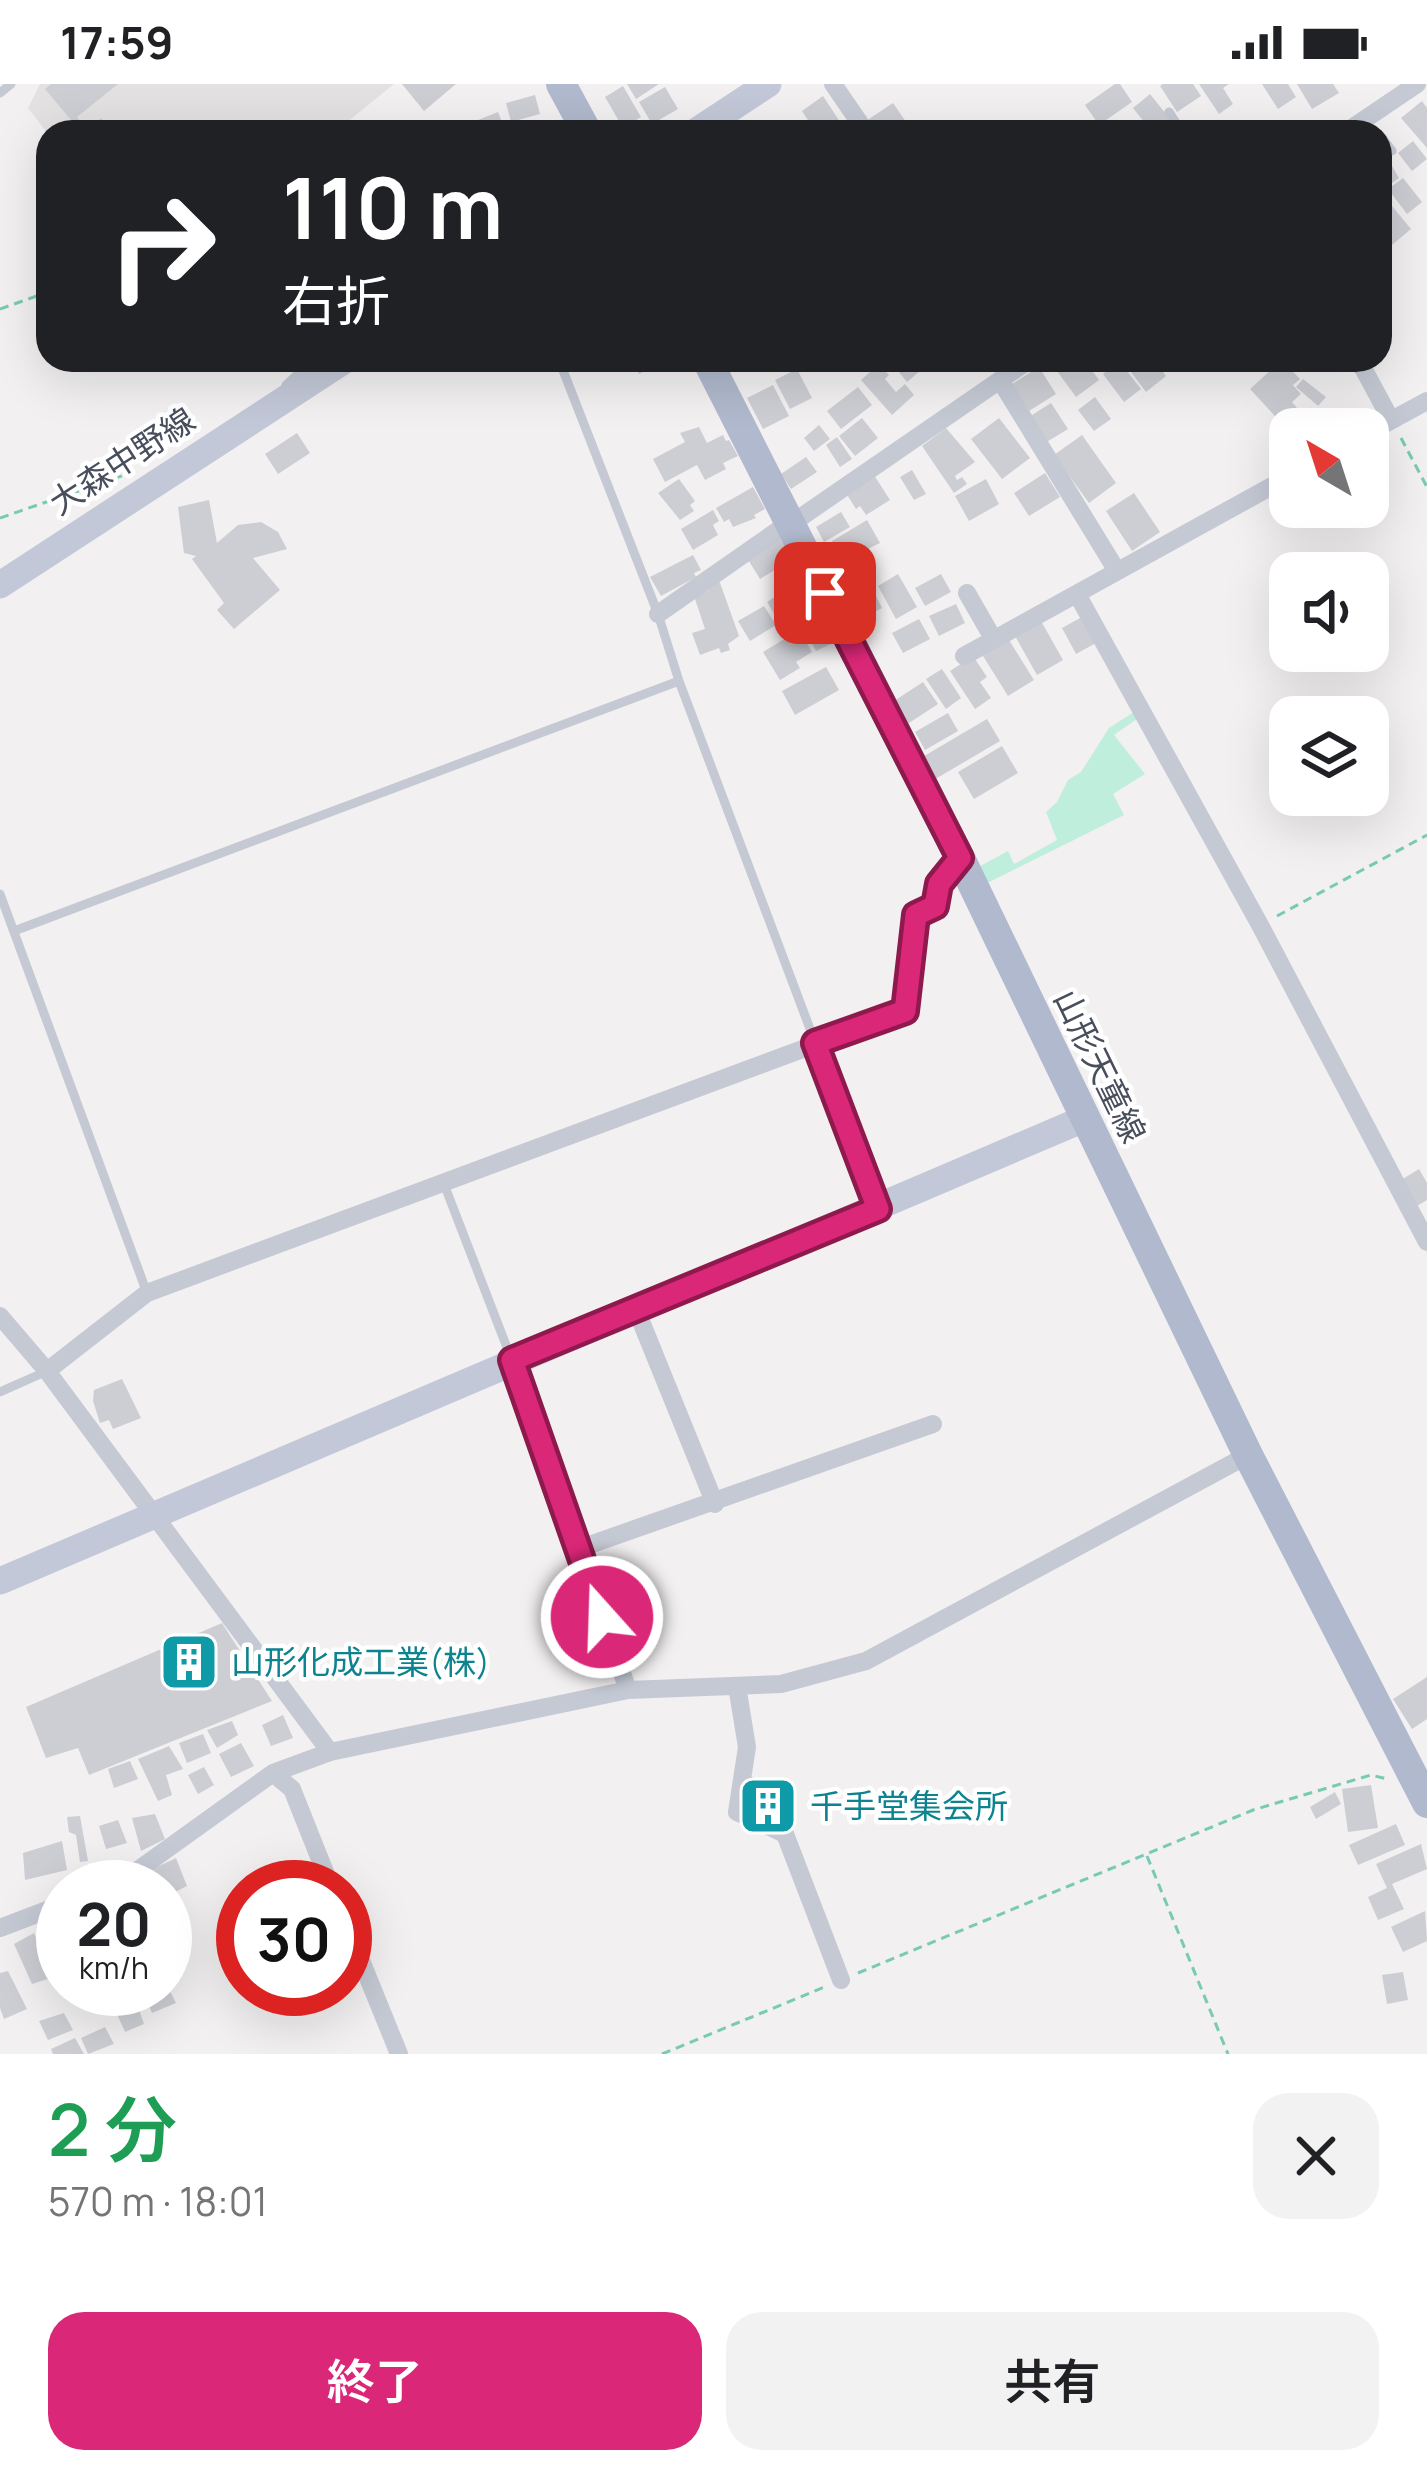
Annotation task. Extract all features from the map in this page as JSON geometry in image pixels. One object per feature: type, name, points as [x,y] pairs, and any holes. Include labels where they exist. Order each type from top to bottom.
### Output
[{"type":"main road","points":[[561,84],[580,120]]},
{"type":"main road","name":"山形天童線","points":[[713,372],[960,858],[1248,1455],[1423,1794]]},
{"type":"street","points":[[712,120],[768,84]]},
{"type":"street","points":[[832,84],[858,120]]},
{"type":"street","points":[[1383,120],[1417,84]]},
{"type":"street","name":"大森中野線","points":[[0,585],[326,372]]},
{"type":"street","points":[[658,614],[1011,372]]},
{"type":"street","points":[[1365,372],[1391,420],[1427,401]]},
{"type":"street","points":[[1000,380],[1117,571]]},
{"type":"street","points":[[964,656],[1269,488]]},
{"type":"street","points":[[967,593],[994,640]]},
{"type":"street","points":[[1078,594],[1427,1242]]},
{"type":"street","points":[[46,1371],[148,1293],[905,1011],[916,915],[935,906],[939,884],[960,858]]},
{"type":"street","points":[[0,1581],[1086,1118]]},
{"type":"street","points":[[636,1309],[715,1504]]},
{"type":"street","points":[[0,1316],[330,1752]]},
{"type":"street","points":[[512,1360],[628,1690]]},
{"type":"street","points":[[578,1549],[933,1424]]},
{"type":"street","points":[[152,1860],[273,1773],[330,1752],[628,1690],[782,1684],[866,1661],[1248,1455]]},
{"type":"street","points":[[736,1686],[747,1748],[737,1812],[785,1834],[841,1980]]},
{"type":"street","points":[[273,1773],[292,1789],[321,1860]]},
{"type":"street","points":[[0,1928],[36,1914]]},
{"type":"street","points":[[372,1988],[399,2054]]},
{"type":"lane","points":[[0,93],[11,84]]},
{"type":"lane","points":[[1169,112],[1174,120]]},
{"type":"lane","points":[[237,429],[300,372]]},
{"type":"lane","points":[[564,372],[878,1209]]},
{"type":"lane","points":[[14,931],[680,681]]},
{"type":"lane","points":[[0,895],[148,1293]]},
{"type":"lane","points":[[444,1184],[512,1360]]},
{"type":"lane","points":[[0,1391],[46,1371]]},
{"type":"path","points":[[0,309],[36,296]]},
{"type":"path","points":[[1391,420],[1427,487]]},
{"type":"path","points":[[0,518],[130,472]]},
{"type":"path","points":[[1259,925],[1427,835]]},
{"type":"path","points":[[662,2054],[1253,1810],[1371,1775],[1423,1794]]},
{"type":"path","points":[[1146,1855],[1228,2054]]},
{"type":"shaded area","points":[[40,84],[394,84],[350,120],[37,120],[28,108]]},
{"type":"green space","points":[[1140,708],[1144,714],[1114,735],[1145,774],[1113,794],[1124,815],[975,889],[967,873],[1008,851],[1014,864],[1057,840],[1046,812],[1068,780],[1081,772],[1109,728]]},
{"type":"building","points":[[51,84],[118,84],[77,117],[79,120],[71,120],[45,89]]},
{"type":"building","points":[[402,84],[456,84],[424,111]]},
{"type":"building","points":[[627,84],[659,84],[636,99]]},
{"type":"building","points":[[1115,84],[1120,84],[1132,102],[1106,120],[1096,120],[1085,105]]},
{"type":"building","points":[[1163,84],[1193,84],[1201,96],[1177,112]]},
{"type":"building","points":[[1199,84],[1229,84],[1223,88],[1233,104],[1219,114]]},
{"type":"building","points":[[1262,84],[1288,84],[1296,97],[1278,109]]},
{"type":"building","points":[[1297,84],[1333,84],[1339,93],[1312,109]]},
{"type":"building","points":[[623,86],[641,117],[618,120],[605,97]]},
{"type":"building","points":[[665,87],[678,109],[650,120],[639,102]]},
{"type":"building","points":[[1150,94],[1171,120],[1142,120],[1133,108]]},
{"type":"building","points":[[535,95],[540,114],[510,120],[506,103]]},
{"type":"building","points":[[823,96],[839,120],[808,120],[802,111]]},
{"type":"building","points":[[1422,101],[1427,108],[1427,148],[1401,118]]},
{"type":"building","points":[[893,103],[905,120],[868,120]]},
{"type":"building","points":[[498,112],[501,120],[478,120]]},
{"type":"building","points":[[1413,141],[1427,159],[1412,171],[1398,153]]},
{"type":"building","points":[[1403,178],[1422,202],[1407,214],[1392,194],[1392,186]]},
{"type":"building","points":[[1392,206],[1411,229],[1392,245]]},
{"type":"building","points":[[799,372],[812,398],[790,409],[775,380]]},
{"type":"building","points":[[870,372],[886,372],[885,379],[896,392],[905,384],[914,395],[892,415],[861,380]]},
{"type":"building","points":[[899,372],[919,372],[907,382]]},
{"type":"building","points":[[1031,372],[1042,372],[1056,394],[1029,411],[1012,384]]},
{"type":"building","points":[[1058,372],[1093,372],[1099,380],[1076,397]]},
{"type":"building","points":[[1128,372],[1141,389],[1124,402],[1103,374]]},
{"type":"building","points":[[1131,372],[1163,372],[1166,376],[1146,392]]},
{"type":"building","points":[[1269,372],[1293,372],[1300,379],[1293,385],[1290,382],[1301,394],[1292,402],[1297,408],[1269,410],[1250,389]]},
{"type":"building","points":[[1303,379],[1326,397],[1318,406],[1296,387]]},
{"type":"building","points":[[773,385],[789,416],[763,429],[747,398]]},
{"type":"building","points":[[858,387],[872,405],[841,429],[827,411]]},
{"type":"building","points":[[1095,397],[1111,419],[1094,431],[1078,410]]},
{"type":"building","points":[[1051,403],[1068,429],[1045,443],[1029,417]]},
{"type":"building","points":[[862,418],[878,438],[855,456],[839,436]]},
{"type":"building","points":[[999,418],[1030,458],[1002,479],[971,439]]},
{"type":"building","points":[[819,425],[830,439],[814,451],[804,438]]},
{"type":"building","points":[[699,427],[707,443],[723,435],[738,456],[705,480],[697,465],[665,482],[653,459],[685,442],[680,433]]},
{"type":"building","points":[[946,428],[975,462],[955,476],[967,484],[954,493],[922,446]]},
{"type":"building","points":[[297,433],[310,453],[278,474],[265,454]]},
{"type":"building","points":[[1082,435],[1116,483],[1089,503],[1054,455]]},
{"type":"building","points":[[837,437],[852,459],[840,467],[826,445]]},
{"type":"building","points":[[806,457],[817,472],[791,489],[781,474]]},
{"type":"building","points":[[912,470],[926,494],[914,500],[900,477]]},
{"type":"building","points":[[1045,473],[1060,497],[1029,516],[1014,493]]},
{"type":"building","points":[[874,475],[890,500],[866,515],[846,493]]},
{"type":"building","points":[[679,479],[695,501],[690,505],[694,511],[680,520],[658,493]]},
{"type":"building","points":[[986,479],[999,504],[969,521],[955,496]]},
{"type":"building","points":[[753,487],[765,509],[733,527],[729,519],[724,522],[716,508]]},
{"type":"building","points":[[1134,493],[1160,532],[1132,551],[1106,511]]},
{"type":"building","points":[[209,500],[217,543],[238,525],[261,522],[278,532],[287,549],[253,558],[280,590],[234,629],[217,610],[224,603],[192,559],[196,556],[184,553],[178,507]]},
{"type":"building","points":[[713,510],[719,521],[713,525],[718,535],[693,550],[681,529]]},
{"type":"building","points":[[841,512],[850,527],[824,542],[816,527]]},
{"type":"building","points":[[867,520],[880,543],[843,561],[832,541]]},
{"type":"building","points":[[783,535],[793,559],[760,579],[747,558]]},
{"type":"building","points":[[693,555],[701,570],[694,573],[696,577],[661,596],[650,577]]},
{"type":"building","points":[[864,562],[874,580],[851,593],[841,574]]},
{"type":"building","points":[[898,574],[917,607],[896,619],[878,586]]},
{"type":"building","points":[[941,574],[951,592],[925,606],[915,588]]},
{"type":"building","points":[[719,580],[739,636],[728,644],[730,650],[721,653],[719,648],[700,655],[692,633],[705,629],[694,596]]},
{"type":"building","points":[[796,583],[809,604],[780,623],[767,602]]},
{"type":"building","points":[[872,588],[882,608],[856,622],[846,602]]},
{"type":"building","points":[[956,604],[965,623],[939,636],[929,616]]},
{"type":"building","points":[[764,606],[776,625],[750,641],[738,621]]},
{"type":"building","points":[[1082,617],[1096,643],[1076,654],[1062,628]]},
{"type":"building","points":[[919,619],[930,639],[903,653],[892,633]]},
{"type":"building","points":[[830,620],[839,640],[816,651],[806,631]]},
{"type":"building","points":[[1041,621],[1063,660],[1037,675],[1015,636]]},
{"type":"building","points":[[799,630],[812,652],[796,662],[800,668],[780,680],[763,652]]},
{"type":"building","points":[[1009,640],[1034,680],[1008,696],[983,656]]},
{"type":"building","points":[[973,656],[987,677],[980,682],[991,698],[975,709],[950,671]]},
{"type":"building","points":[[826,667],[839,690],[795,715],[782,691]]},
{"type":"building","points":[[942,669],[961,698],[946,709],[926,679]]},
{"type":"building","points":[[923,682],[938,704],[906,725],[891,703]]},
{"type":"building","points":[[948,713],[958,731],[925,750],[915,732]]},
{"type":"building","points":[[987,719],[1000,741],[932,781],[919,759]]},
{"type":"building","points":[[1002,746],[1018,773],[974,799],[958,772]]},
{"type":"building","points":[[1419,1169],[1427,1183],[1427,1200],[1417,1206],[1401,1180]]},
{"type":"building","points":[[122,1379],[141,1418],[113,1429],[109,1420],[100,1423],[94,1390]]},
{"type":"building","name":"山形化成工業(株)","points":[[222,1623],[272,1701],[89,1775],[78,1748],[46,1758],[26,1707]]},
{"type":"building","points":[[1427,1677],[1427,1719],[1412,1729],[1393,1699]]},
{"type":"building","points":[[283,1715],[293,1738],[271,1746],[262,1725]]},
{"type":"building","points":[[232,1721],[238,1735],[217,1748],[207,1730]]},
{"type":"building","points":[[203,1734],[211,1753],[187,1763],[179,1743]]},
{"type":"building","points":[[241,1743],[254,1766],[231,1777],[219,1754]]},
{"type":"building","points":[[169,1746],[183,1769],[166,1775],[172,1795],[158,1801],[138,1759]]},
{"type":"building","points":[[130,1761],[138,1779],[114,1788],[108,1769]]},
{"type":"building","points":[[204,1767],[214,1785],[198,1794],[188,1775]]},
{"type":"building","name":"千手堂集会所","points":[[747,1774],[783,1794],[774,1817],[739,1794]]},
{"type":"building","points":[[1371,1785],[1378,1828],[1348,1832],[1342,1789]]},
{"type":"building","points":[[1335,1792],[1341,1804],[1316,1819],[1310,1807]]},
{"type":"building","points":[[155,1814],[165,1839],[141,1851],[132,1818]]},
{"type":"building","points":[[80,1816],[88,1860],[80,1860],[67,1817]]},
{"type":"building","points":[[118,1820],[127,1843],[106,1849],[99,1826]]},
{"type":"building","points":[[1396,1824],[1405,1845],[1358,1865],[1349,1845]]},
{"type":"building","points":[[62,1841],[65,1860],[36,1860],[36,1877],[25,1880],[23,1853]]},
{"type":"building","points":[[1421,1844],[1427,1869],[1392,1884],[1404,1909],[1378,1920],[1368,1897],[1387,1888],[1376,1864]]},
{"type":"building","points":[[1425,1911],[1427,1941],[1403,1952],[1391,1927]]},
{"type":"building","points":[[34,1933],[36,1983],[32,1984],[14,1944]]},
{"type":"building","points":[[8,1971],[27,2009],[4,2019],[0,1973]]},
{"type":"building","points":[[1403,1972],[1408,2000],[1387,2004],[1382,1975]]},
{"type":"building","points":[[66,2016],[73,2030],[48,2040],[39,2021]]},
{"type":"building","points":[[118,2016],[141,2016],[144,2024],[125,2032]]},
{"type":"building","points":[[105,2027],[114,2044],[88,2054],[81,2038]]},
{"type":"building","points":[[75,2038],[84,2054],[53,2054],[51,2049]]},
{"type":"place","name":"山形化成工業(株)","points":[[189,1662]]},
{"type":"place","name":"千手堂集会所","points":[[768,1806]]},
{"type":"route","points":[[602,1617],[512,1360],[878,1209],[815,1043],[905,1011],[916,915],[935,906],[939,884],[960,858],[825,593]]}]
